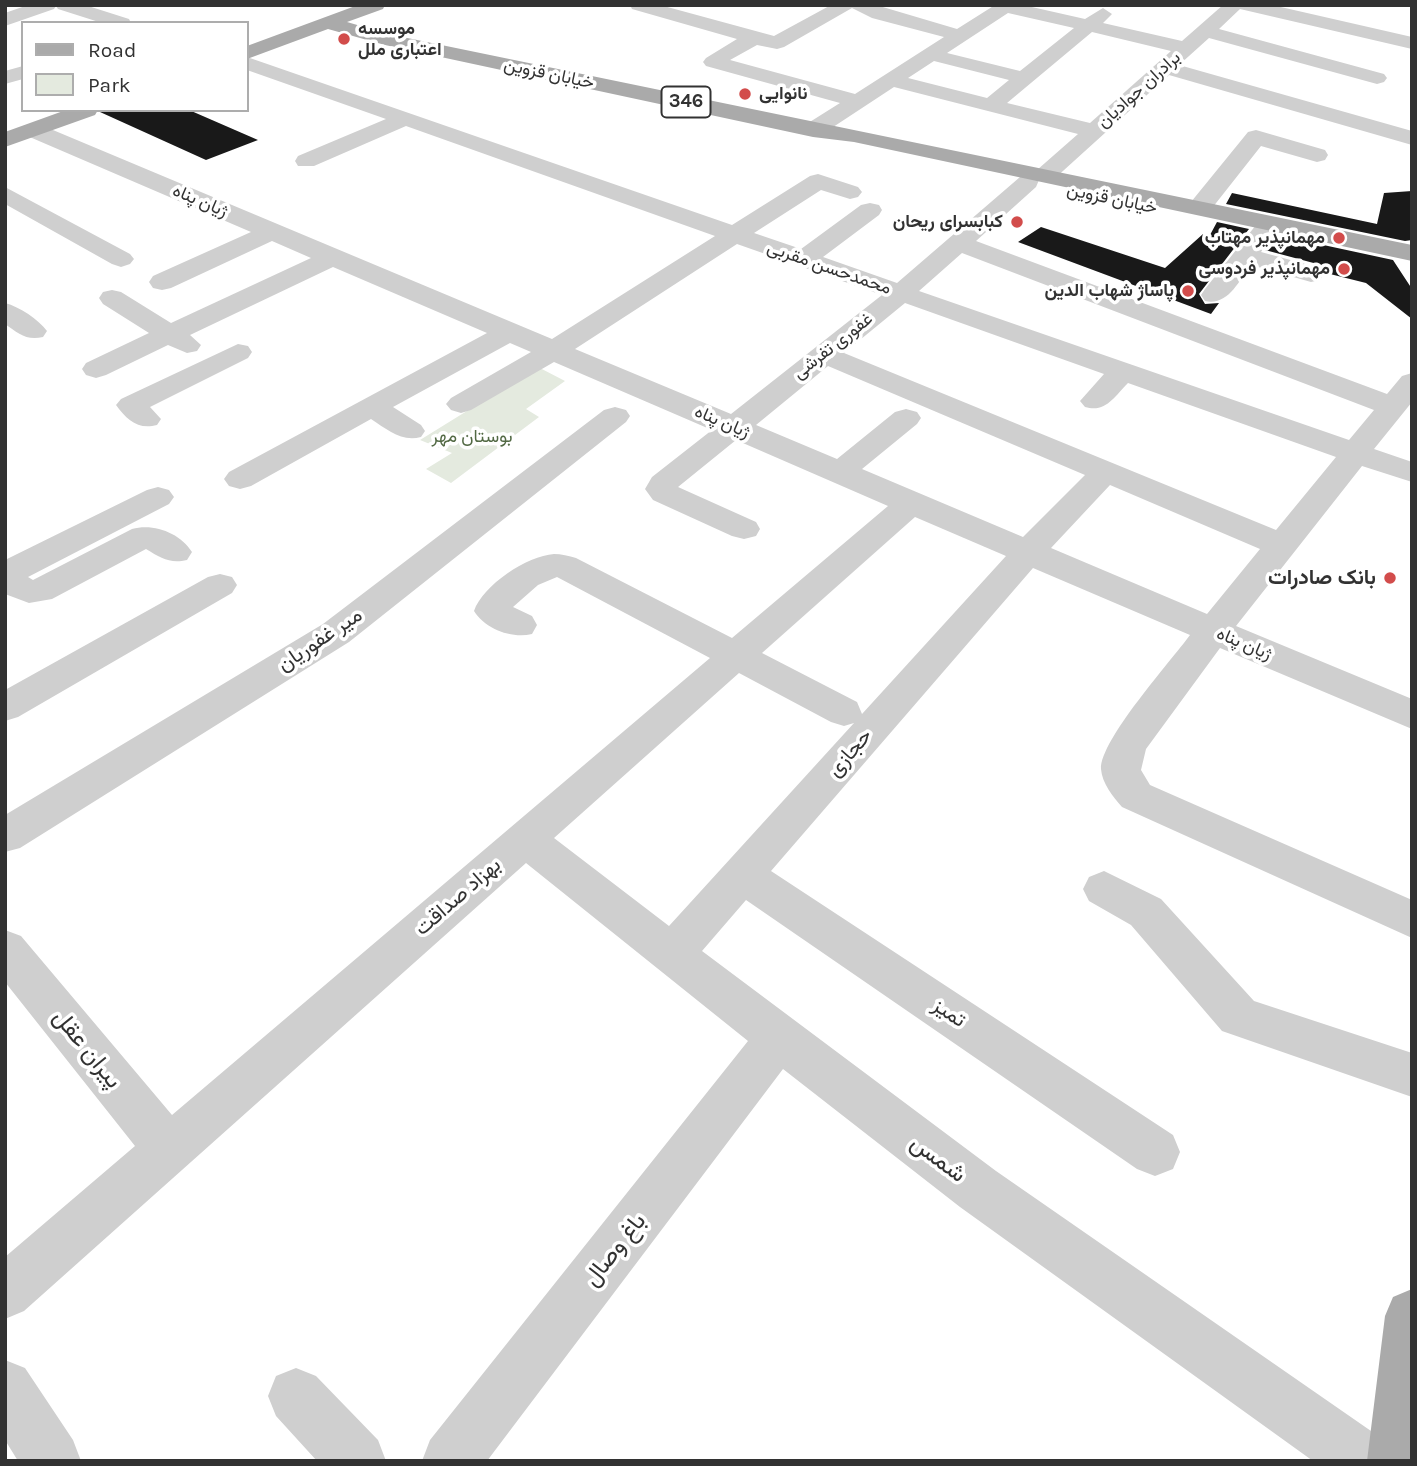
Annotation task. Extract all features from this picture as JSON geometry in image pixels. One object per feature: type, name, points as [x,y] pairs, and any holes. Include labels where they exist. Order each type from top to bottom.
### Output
[{"type":"main road","points":[[248,53],[376,5]]},
{"type":"main road","name":"خیابان قزوین","points":[[327,23],[398,42],[813,130],[846,143],[1200,207],[1412,253]]},
{"type":"main road","points":[[19,134],[81,112]]},
{"type":"main road","name":"خیابان قزوین","points":[[1037,178],[1412,261]]},
{"type":"main road","points":[[1396,1461],[1412,1316]]},
{"type":"street","points":[[5,20],[47,5]]},
{"type":"street","points":[[65,5],[116,21]]},
{"type":"street","points":[[639,5],[777,43],[845,5]]},
{"type":"street","points":[[860,5],[879,14],[962,36]]},
{"type":"street","points":[[990,105],[1115,5]]},
{"type":"street","name":"برادران جوادیان","points":[[1037,178],[1094,131],[1234,5]]},
{"type":"street","points":[[1246,5],[1412,43]]},
{"type":"street","points":[[813,130],[1007,6],[1089,26],[1194,41],[1364,90]]},
{"type":"street","points":[[1376,10],[1381,36]]},
{"type":"street","points":[[713,62],[754,38]]},
{"type":"street","points":[[933,55],[1024,78]]},
{"type":"street","points":[[691,57],[860,102]]},
{"type":"street","points":[[1334,117],[1398,62]]},
{"type":"street","name":"محمدحسن مقربی","points":[[248,63],[1412,474]]},
{"type":"street","points":[[1165,67],[1412,138]]},
{"type":"street","points":[[893,81],[1094,131]]},
{"type":"street","points":[[335,174],[306,161],[407,118]]},
{"type":"street","name":"ژیان پناه","points":[[19,134],[272,231],[1412,715]]},
{"type":"street","points":[[1200,207],[1256,137],[1317,155]]},
{"type":"street","points":[[461,404],[553,351],[818,181],[821,176],[796,168]]},
{"type":"street","name":"غفوری تفرشی","points":[[744,529],[664,493],[661,489],[663,484],[901,293],[1037,178]]},
{"type":"street","points":[[818,181],[850,192]]},
{"type":"street","points":[[5,194],[121,259]]},
{"type":"street","points":[[793,196],[863,214],[804,259]]},
{"type":"street","points":[[1214,295],[1265,230]]},
{"type":"street","points":[[162,282],[272,231]]},
{"type":"street","points":[[958,243],[1392,406]]},
{"type":"street","points":[[1245,256],[1311,274]]},
{"type":"street","points":[[96,369],[333,257]]},
{"type":"street","points":[[463,312],[493,294]]},
{"type":"street","points":[[112,298],[170,334],[226,358],[131,405],[146,419]]},
{"type":"street","points":[[5,311],[33,331]]},
{"type":"street","points":[[240,479],[509,332]]},
{"type":"street","points":[[824,354],[1281,545]]},
{"type":"street","points":[[1095,401],[1123,372]]},
{"type":"street","points":[[1412,382],[1213,631],[1122,755],[1120,771],[1125,785],[1136,796],[1412,920]]},
{"type":"street","points":[[372,407],[410,431]]},
{"type":"street","name":"میر غفوریان","points":[[5,836],[336,633],[615,416]]},
{"type":"street","points":[[840,472],[906,418]]},
{"type":"street","name":"حجازی","points":[[672,954],[1028,552],[1105,472]]},
{"type":"street","points":[[158,496],[5,574],[23,592],[30,593],[40,591],[144,536],[151,537],[175,552]]},
{"type":"street","name":"بهزاد صداقت","points":[[5,1292],[911,503]]},
{"type":"street","points":[[519,625],[492,611],[494,605],[540,568],[551,564],[564,566],[844,712]]},
{"type":"street","points":[[5,707],[220,585]]},
{"type":"street","name":"شمس","points":[[526,839],[779,1038],[978,1189],[1363,1461]]},
{"type":"street","name":"تمیز","points":[[743,874],[1155,1152]]},
{"type":"street","points":[[1104,889],[1146,912],[1238,1016],[1412,1075]]},
{"type":"street","name":"پیران عقل","points":[[5,949],[169,1149]]},
{"type":"street","name":"باغ وصال","points":[[451,1461],[779,1038]]},
{"type":"street","points":[[5,1388],[52,1461]]},
{"type":"street","points":[[296,1396],[357,1461]]},
{"type":"green space","name":"بوستان مهر","points":[[538,367],[565,381],[526,409],[539,417],[451,483],[426,469],[452,453],[420,440]]},
{"type":"building","points":[[100,112],[194,112],[258,140],[206,160]]},
{"type":"building","points":[[1412,191],[1412,240],[1405,241],[1226,204],[1232,193],[1377,224],[1384,193]]},
{"type":"building","name":"پاساژ شهاب الدین","points":[[1217,222],[1249,229],[1199,294],[1205,304],[1219,303],[1211,314],[1018,242],[1041,227],[1165,268],[1203,234],[1210,235]]},
{"type":"building","points":[[1277,235],[1393,260],[1412,289],[1412,319],[1366,283],[1326,273],[1321,265],[1265,250]]},
{"type":"place","name":"موسسه اعتباری ملل","points":[[344,39]]},
{"type":"place","name":"نانوایی","points":[[745,94]]},
{"type":"place","name":"کبابسرای ریحان","points":[[1017,222]]},
{"type":"place","name":"مهمانپذیر مهتاب","points":[[1339,238]]},
{"type":"place","name":"مهمانپذیر فردوسی","points":[[1344,269]]},
{"type":"place","name":"پاساژ شهاب الدین","points":[[1188,291]]},
{"type":"place","name":"بانک صادرات","points":[[1390,578]]}]
